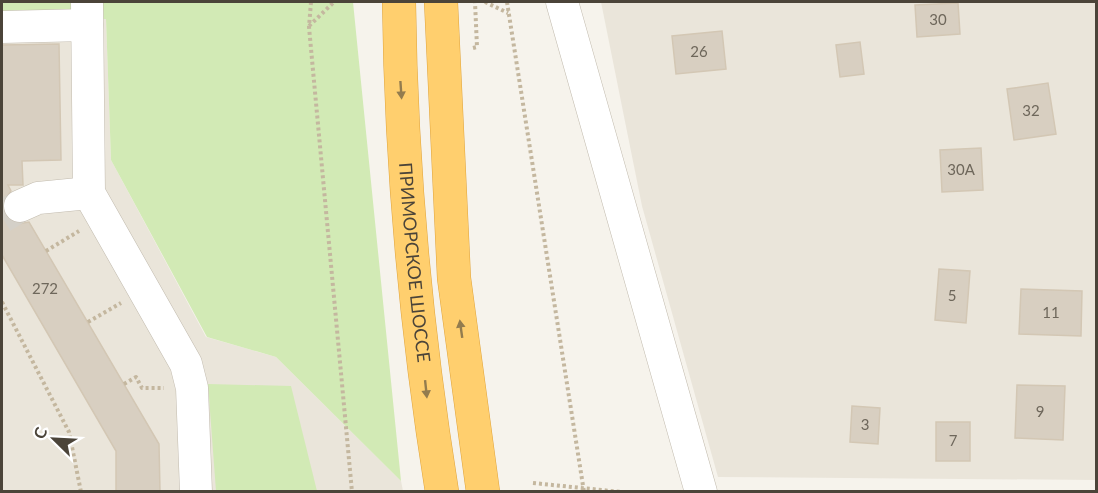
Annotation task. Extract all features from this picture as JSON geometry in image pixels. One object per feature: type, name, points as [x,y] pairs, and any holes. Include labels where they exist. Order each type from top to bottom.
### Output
[{"type":"highway","name":"ПРИМОРСКОЕ ШОССЕ","points":[[399,17],[414,271],[428,406],[442,492]]},
{"type":"highway","name":"ПРИМОРСКОЕ ШОССЕ","points":[[441,17],[454,278],[483,492]]},
{"type":"street","points":[[562,2],[701,492]]},
{"type":"street","points":[[2,27],[87,13],[96,205],[183,356],[192,388],[196,492]]},
{"type":"street","points":[[20,206],[38,198],[96,205]]},
{"type":"path","points":[[311,2],[309,27],[352,492]]},
{"type":"path","points":[[309,27],[334,2]]},
{"type":"path","points":[[476,2],[477,47]]},
{"type":"path","points":[[485,2],[509,13]]},
{"type":"path","points":[[507,2],[584,490]]},
{"type":"path","points":[[46,251],[96,205]]},
{"type":"path","points":[[88,322],[145,289]]},
{"type":"path","points":[[2,302],[69,432],[81,492]]},
{"type":"path","points":[[124,384],[136,377],[142,388],[192,388]]},
{"type":"path","points":[[533,483],[621,492]]},
{"type":"shaded area","points":[[601,2],[1096,2],[1096,480],[718,477],[642,206]]},
{"type":"shaded area","points":[[106,19],[111,160],[206,337],[276,357],[401,481],[403,491],[2,491],[2,22]]},
{"type":"green space","points":[[2,2],[353,2],[401,481],[276,357],[207,337],[111,160],[106,19],[2,22]]},
{"type":"green space","points":[[208,384],[291,386],[317,491],[216,491]]},
{"type":"building","points":[[958,3],[960,34],[917,37],[915,5]]},
{"type":"building","points":[[722,31],[726,69],[676,74],[672,36]]},
{"type":"building","points":[[860,42],[864,74],[840,77],[836,45]]},
{"type":"building","points":[[59,44],[61,160],[22,161],[23,185],[8,185],[11,191],[2,204],[2,45]]},
{"type":"building","points":[[1048,83],[1056,134],[1014,140],[1007,89]]},
{"type":"building","points":[[981,148],[983,190],[942,192],[940,150]]},
{"type":"building","points":[[2,204],[3,213],[9,220],[18,224],[29,222],[159,444],[160,492],[116,492],[116,451],[2,255]]},
{"type":"building","points":[[939,269],[970,271],[966,323],[935,320]]},
{"type":"building","points":[[1021,289],[1082,291],[1081,336],[1019,334]]},
{"type":"building","points":[[1017,385],[1065,386],[1063,440],[1015,438]]},
{"type":"building","points":[[852,406],[880,408],[878,444],[850,442]]},
{"type":"building","points":[[936,422],[970,422],[970,461],[936,461]]},
{"type":"tunnel","points":[[2,217],[20,206]]}]
